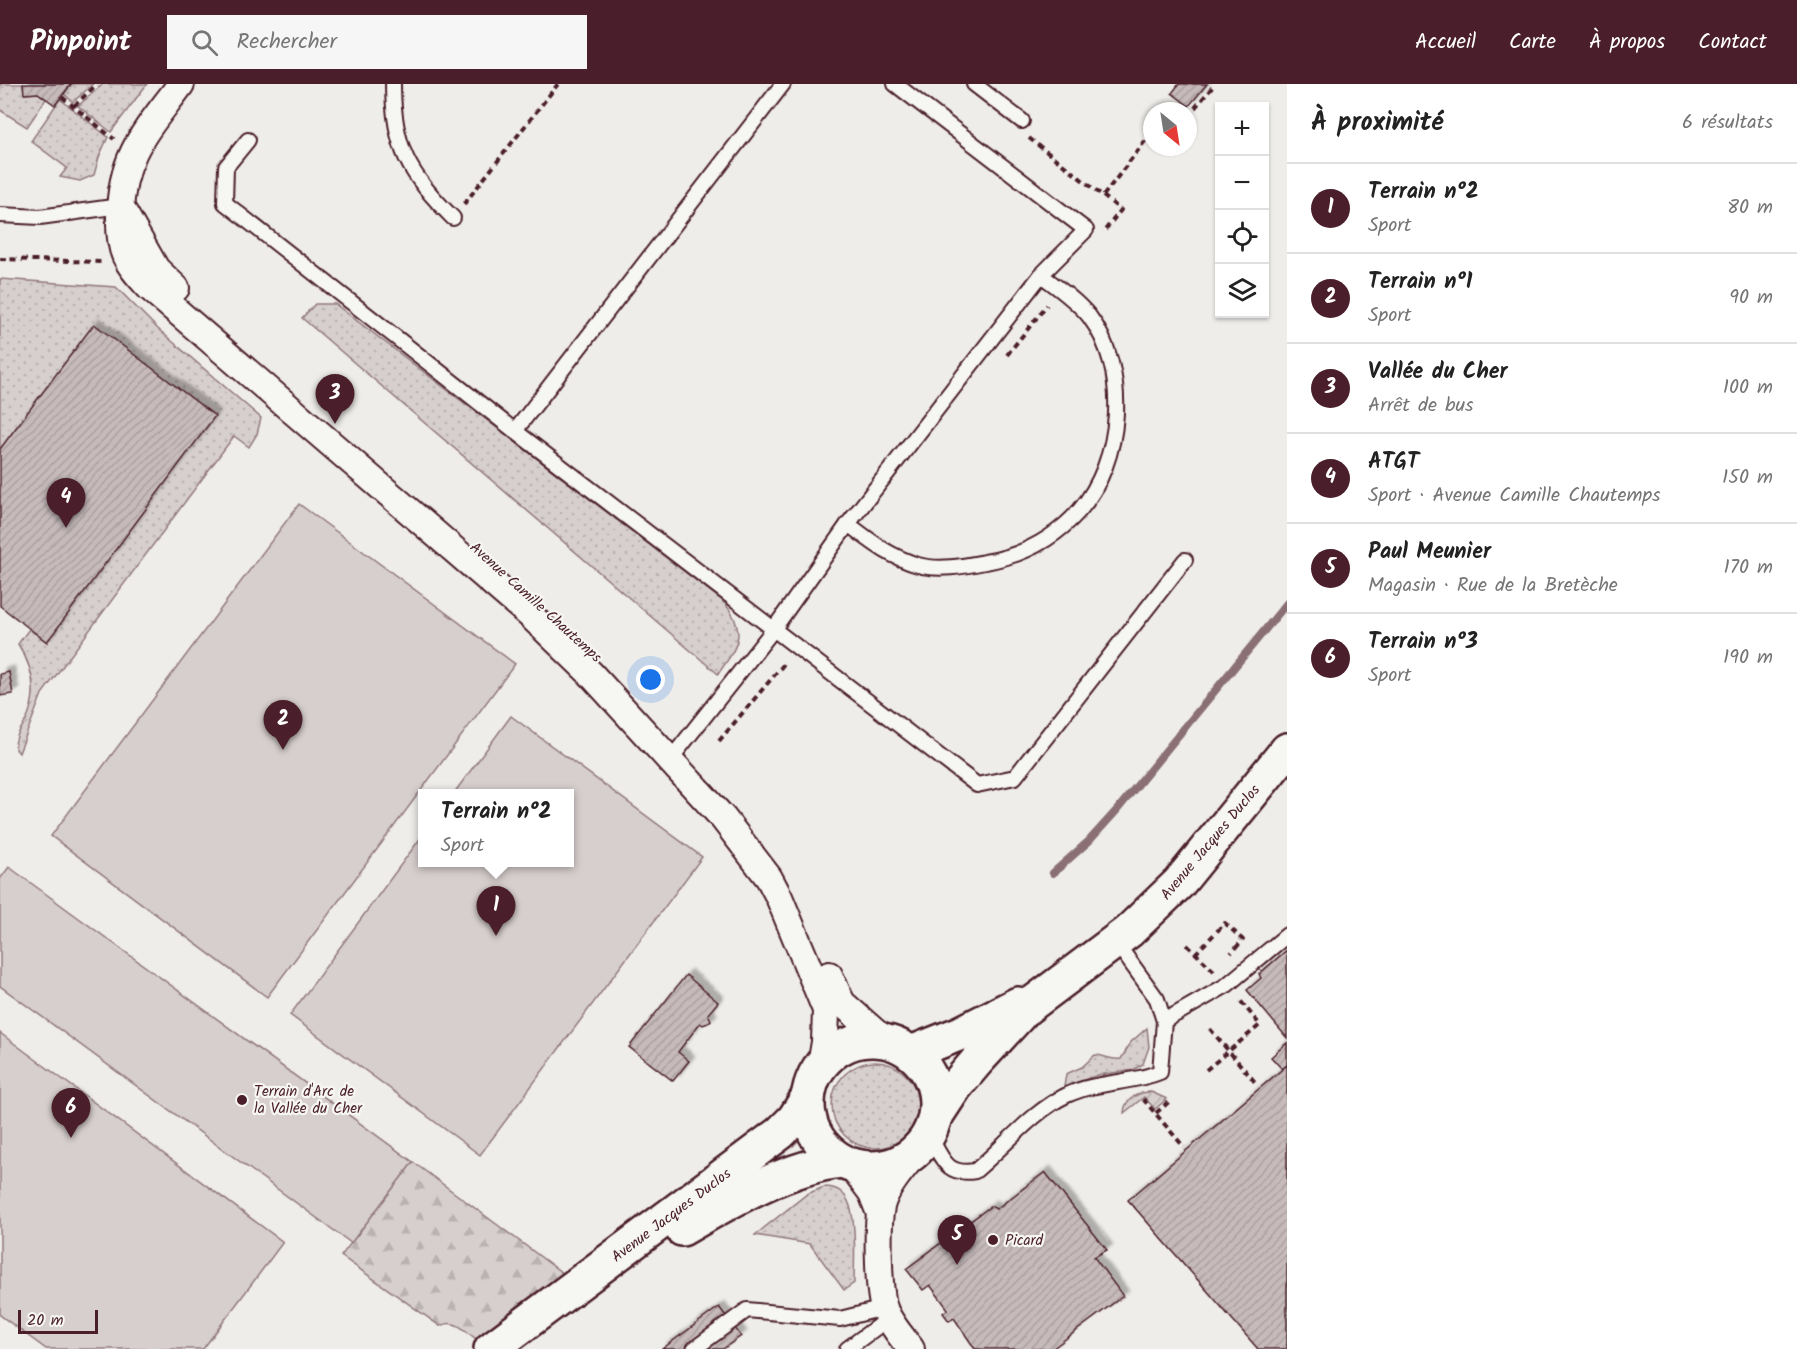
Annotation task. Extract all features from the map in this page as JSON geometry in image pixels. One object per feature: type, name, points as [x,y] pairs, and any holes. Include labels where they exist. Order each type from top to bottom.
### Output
[{"type":"main road","name":"Avenue Jacques Duclos","points":[[927,1134],[955,1087],[1025,1009],[1115,941],[1179,883],[1287,750]]},
{"type":"main road","name":"Avenue Jacques Duclos","points":[[903,1048],[971,1029],[1071,973]]},
{"type":"main road","points":[[872,1040],[903,1048],[923,1065],[932,1081],[936,1098],[927,1134],[903,1161],[886,1167],[868,1169],[846,1163],[829,1152],[815,1134],[808,1113],[808,1097],[813,1081],[821,1066],[840,1049],[855,1042],[872,1040]]},
{"type":"main road","name":"Avenue Jacques Duclos","points":[[525,1326],[780,1132],[794,1119],[808,1097]]},
{"type":"main road","name":"Avenue Jacques Duclos","points":[[491,1349],[715,1210],[802,1169],[820,1163],[846,1163]]},
{"type":"street","points":[[120,206],[121,184],[126,165],[134,149],[181,84]]},
{"type":"street","name":"Avenue Camille Chautemps","points":[[120,206],[156,269],[545,606],[611,671],[769,878],[826,1010],[825,1042],[821,1066]]},
{"type":"street","name":"Avenue Camille Chautemps","points":[[676,754],[726,796],[778,864],[803,910],[842,1003],[876,1033],[903,1048]]},
{"type":"street","points":[[879,1211],[888,1189],[927,1134]]},
{"type":"street","points":[[846,1163],[872,1193],[879,1211],[881,1289],[886,1313],[911,1349]]},
{"type":"lane","points":[[393,84],[393,109],[399,141],[410,168],[428,192],[453,218]]},
{"type":"lane","points":[[515,431],[783,84]]},
{"type":"lane","points":[[676,754],[773,630],[848,524],[1041,275],[1086,230],[895,84]]},
{"type":"lane","points":[[974,84],[1022,127]]},
{"type":"lane","points":[[248,140],[226,166],[225,203],[515,431],[977,785],[1016,777],[1185,560]]},
{"type":"lane","points":[[0,215],[40,217],[120,206]]},
{"type":"lane","points":[[848,524],[889,555],[921,566],[957,567],[998,560],[1030,549],[1061,528],[1080,510],[1100,479],[1109,455],[1117,413],[1114,375],[1102,342],[1089,317],[1041,275]]},
{"type":"lane","points":[[1164,1021],[1227,985],[1287,935]]},
{"type":"lane","points":[[927,1134],[947,1167],[961,1173],[975,1171],[1044,1108],[1066,1095],[1094,1084],[1142,1079],[1160,1072],[1164,1021],[1157,999],[1115,941]]},
{"type":"lane","points":[[693,1349],[747,1310],[840,1319],[886,1313]]},
{"type":"lane","points":[[847,1349],[886,1313]]},
{"type":"path","points":[[74,106],[97,84]]},
{"type":"path","points":[[453,218],[558,84]]},
{"type":"path","points":[[1197,105],[1215,84]]},
{"type":"path","points":[[62,97],[117,141]]},
{"type":"path","points":[[1022,127],[1121,210],[1104,232]]},
{"type":"path","points":[[1103,196],[1143,144]]},
{"type":"path","points":[[0,259],[111,262]]},
{"type":"path","points":[[1001,363],[1059,289]]},
{"type":"path","points":[[719,741],[783,665],[789,642]]},
{"type":"path","points":[[1196,954],[1225,923],[1243,940],[1228,956]]},
{"type":"path","points":[[1187,945],[1204,961]]},
{"type":"path","points":[[1214,971],[1221,963]]},
{"type":"path","points":[[1206,1070],[1260,1025],[1227,985]]},
{"type":"path","points":[[1210,1029],[1255,1082]]},
{"type":"path","points":[[1143,1099],[1184,1147]]},
{"type":"path","points":[[1156,1113],[1171,1100]]},
{"type":"green space","points":[[0,84],[23,84],[25,94],[38,93],[46,99],[27,127],[0,110]]},
{"type":"green space","points":[[71,84],[93,84],[73,102],[64,94]]},
{"type":"green space","points":[[103,84],[147,84],[111,132],[78,106]]},
{"type":"green space","points":[[60,99],[108,137],[94,175],[80,181],[60,177],[67,168],[31,141]]},
{"type":"green space","points":[[0,279],[116,287],[158,329],[261,418],[257,434],[249,447],[234,436],[42,694],[19,753],[15,748],[16,741],[32,702],[33,682],[28,663],[18,644],[29,629],[47,642],[0,449]]},
{"type":"green space","points":[[315,304],[335,304],[724,602],[736,622],[738,639],[731,655],[718,674],[302,318]]},
{"type":"green space","points":[[299,504],[515,664],[422,789],[418,789],[418,794],[267,997],[51,836]]},
{"type":"green space","points":[[511,716],[702,857],[480,1155],[290,1015],[418,841],[418,867],[574,867],[574,789],[457,789]]},
{"type":"green space","name":"Terrain d'Arc de la Vallée du Cher","points":[[9,867],[413,1162],[351,1243],[0,986],[0,879]]},
{"type":"green space","points":[[1147,1028],[1149,1047],[1143,1064],[1133,1070],[1098,1075],[1064,1087],[1066,1074],[1082,1067],[1095,1055],[1121,1059],[1131,1042]]},
{"type":"green space","points":[[0,1033],[283,1242],[203,1349],[46,1349],[0,1315]]},
{"type":"green space","points":[[875,1062],[899,1069],[911,1081],[918,1105],[911,1129],[899,1141],[875,1148],[851,1141],[839,1129],[832,1105],[839,1081],[851,1069]]},
{"type":"green space","points":[[1151,1092],[1167,1099],[1155,1109],[1144,1097],[1124,1113],[1129,1100],[1141,1093]]},
{"type":"green space","points":[[413,1162],[565,1275],[478,1341],[455,1325],[440,1326],[341,1256]]},
{"type":"green space","points":[[824,1187],[836,1189],[843,1194],[852,1214],[854,1283],[844,1290],[810,1244],[755,1235],[807,1194]]},
{"type":"building","points":[[23,84],[71,84],[55,105],[38,93],[24,94]]},
{"type":"building","points":[[1179,84],[1207,84],[1192,102],[1184,102],[1172,93]]},
{"type":"building","points":[[94,324],[215,416],[47,642],[0,606],[0,449]]},
{"type":"building","points":[[9,672],[13,694],[0,696],[0,674]]},
{"type":"building","points":[[1287,950],[1287,1038],[1247,990],[1261,978],[1259,974]]},
{"type":"building","points":[[686,975],[718,1002],[708,1014],[711,1020],[703,1025],[700,1023],[678,1052],[689,1061],[673,1081],[629,1047]]},
{"type":"building","points":[[1287,1043],[1287,1065],[1282,1069],[1271,1057]]},
{"type":"building","points":[[1287,1065],[1287,1349],[1258,1349],[1128,1200]]},
{"type":"building","points":[[1045,1172],[1107,1250],[1094,1257],[1123,1296],[1052,1349],[975,1349],[954,1318],[949,1321],[943,1313],[948,1309],[930,1285],[923,1290],[906,1269],[991,1206],[996,1209]]},
{"type":"building","points":[[719,1307],[741,1336],[723,1349],[662,1349]]},
{"type":"waterway","points":[[1053,873],[1089,841],[1117,810],[1287,603]]},
{"type":"place","name":"Vallée du Cher","points":[[335,424]]},
{"type":"place","name":"ATGT","points":[[66,528]]},
{"type":"place","name":"Terrain n°1","points":[[283,750]]},
{"type":"place","name":"Terrain n°2","points":[[496,936]]},
{"type":"place","name":"Terrain d'Arc de la Vallée du Cher","points":[[242,1100]]},
{"type":"place","name":"Terrain n°3","points":[[71,1138]]},
{"type":"place","name":"Picard","points":[[993,1240]]},
{"type":"place","name":"Paul Meunier","points":[[957,1265]]}]
